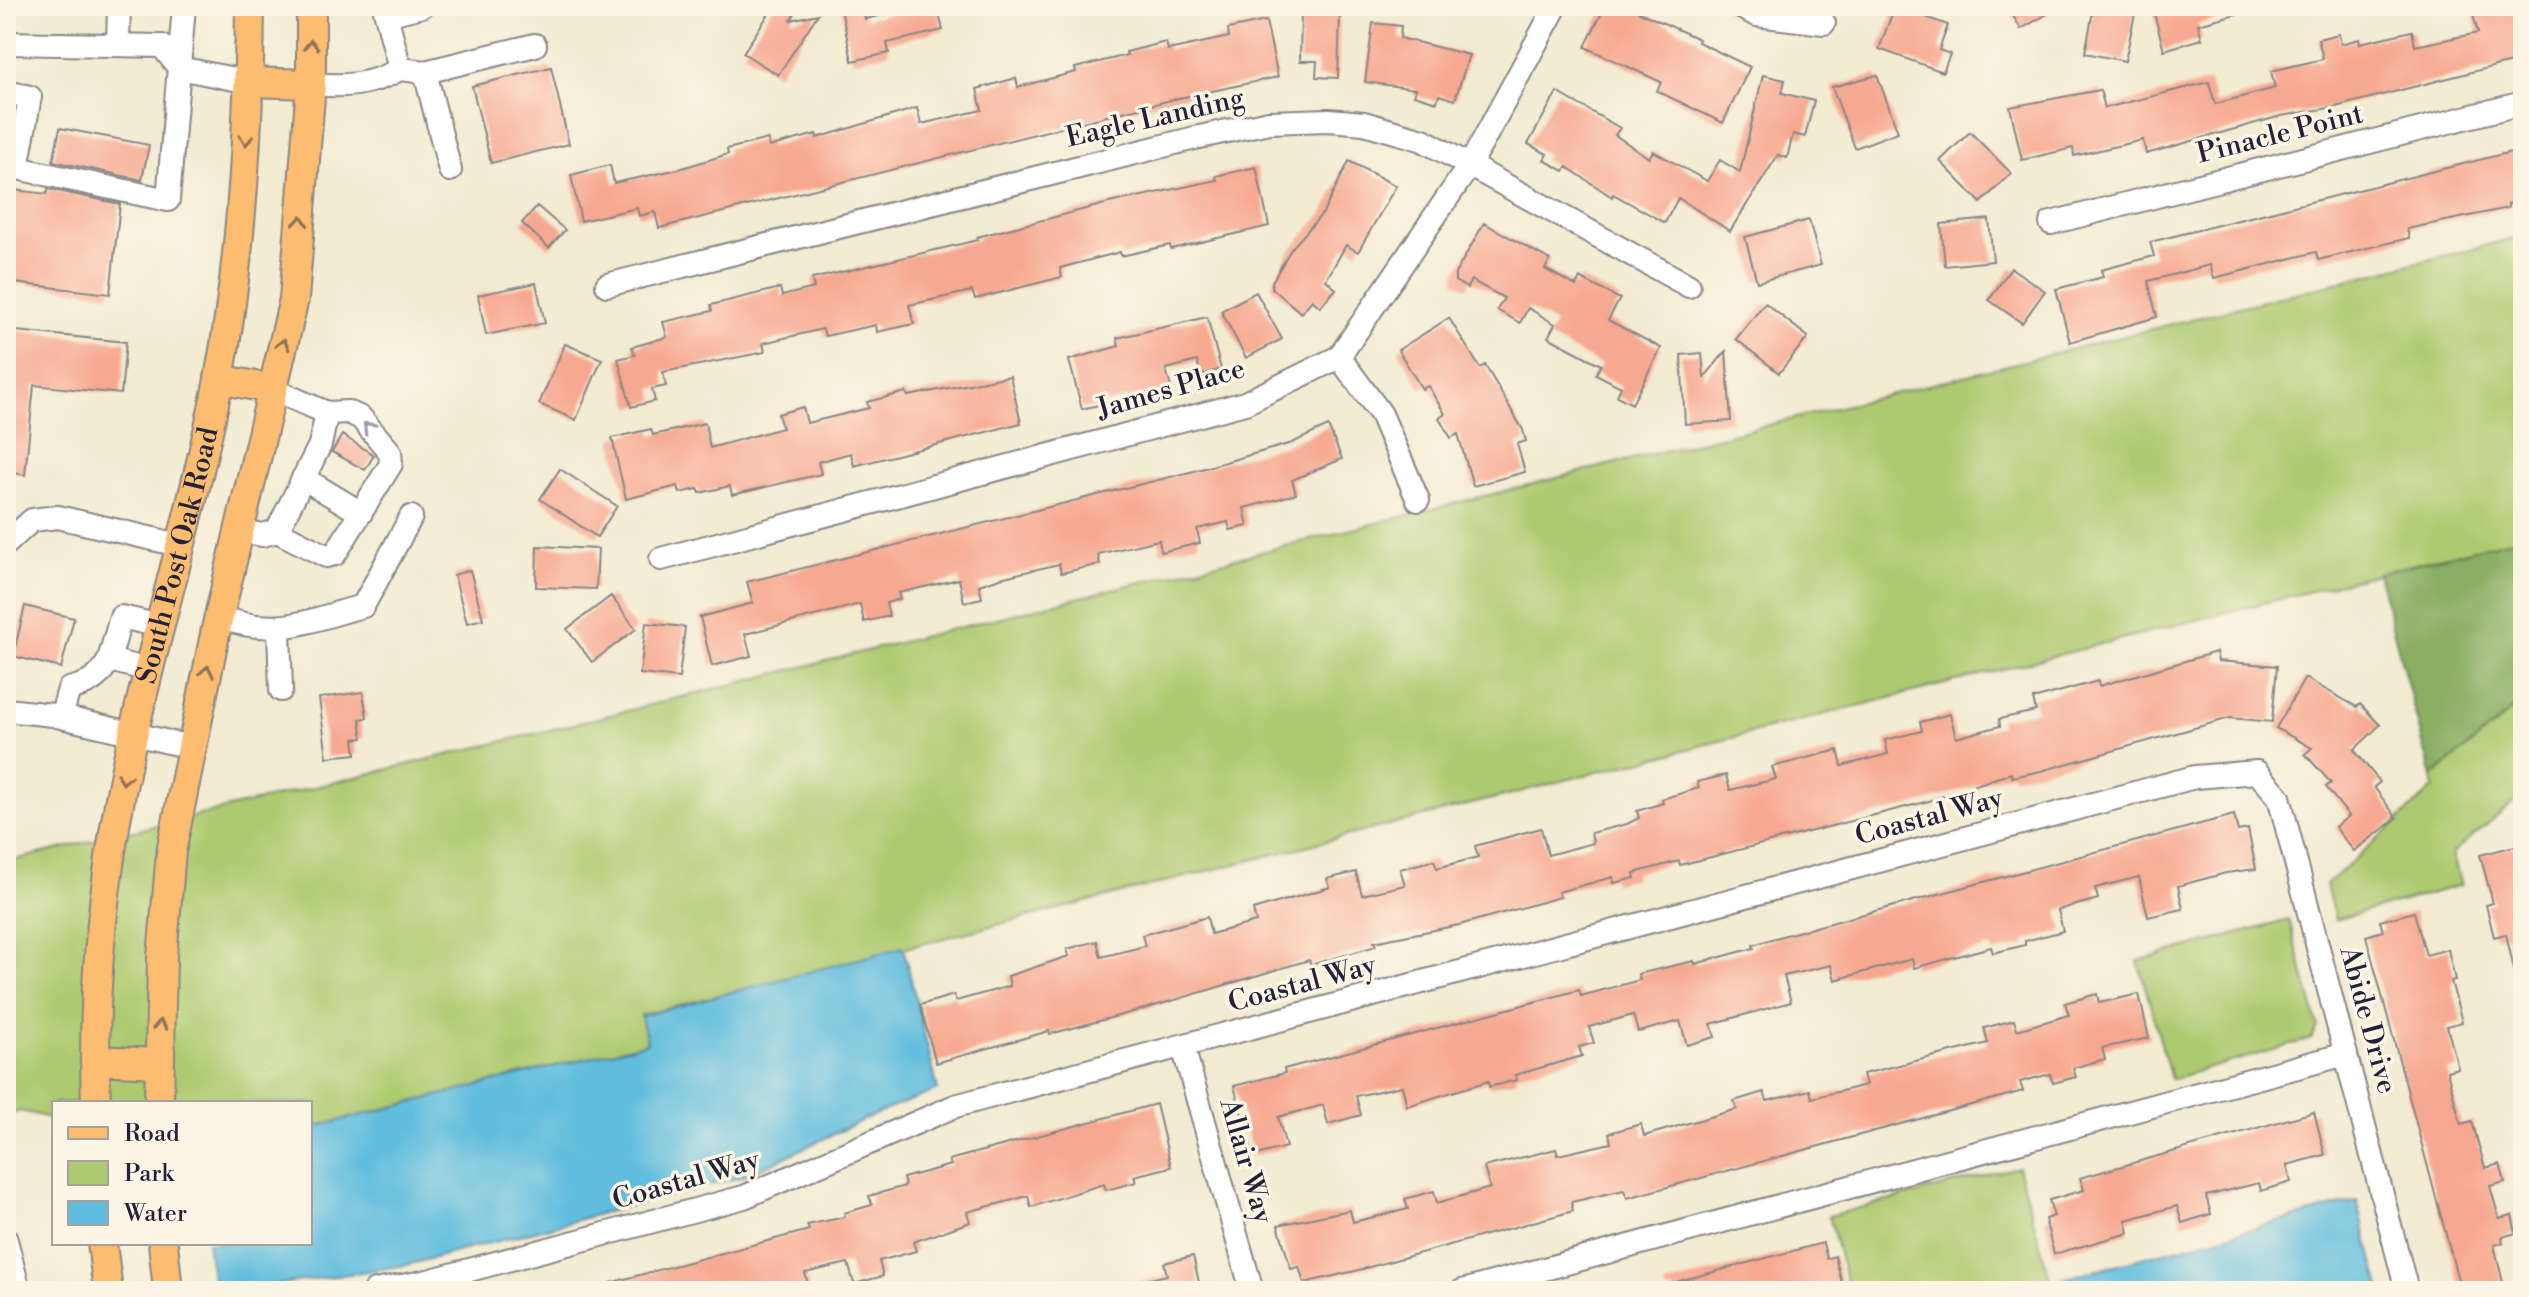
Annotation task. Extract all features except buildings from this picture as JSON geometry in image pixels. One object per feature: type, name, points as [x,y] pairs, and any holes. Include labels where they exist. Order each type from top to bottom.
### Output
[{"type":"main road","name":"South Post Oak Road","points":[[96,1101],[101,933],[114,828],[133,733],[219,379],[243,201],[250,6]]},
{"type":"main road","name":"South Post Oak Road","points":[[159,1101],[162,957],[171,852],[190,747],[238,530],[294,299],[311,84],[311,6]]},
{"type":"main road","points":[[249,82],[311,84]]},
{"type":"main road","points":[[219,379],[272,389]]},
{"type":"main road","points":[[95,1060],[159,1063]]},
{"type":"main road","points":[[102,1245],[108,1291]]},
{"type":"main road","points":[[163,1245],[168,1291]]},
{"type":"street","points":[[118,45],[119,6]]},
{"type":"street","points":[[6,92],[30,97],[17,168],[168,200],[184,6]]},
{"type":"street","points":[[400,69],[385,10],[422,6]]},
{"type":"street","name":"James Place","points":[[661,559],[1245,403],[1339,357],[1471,163],[1556,6]]},
{"type":"street","points":[[1738,6],[1757,15],[1824,23]]},
{"type":"street","points":[[6,43],[162,46],[179,68],[249,82]]},
{"type":"street","points":[[311,84],[349,87],[381,80],[400,69],[425,72],[535,45]]},
{"type":"street","points":[[425,72],[450,170]]},
{"type":"street","name":"Pinacle Point","points":[[2051,223],[2523,103]]},
{"type":"street","name":"Eagle Landing","points":[[607,285],[1269,122],[1364,123],[1423,140],[1471,163],[1689,286]]},
{"type":"street","points":[[1339,357],[1381,414],[1418,500]]},
{"type":"street","points":[[238,530],[262,535],[277,531],[326,556],[335,554],[391,464],[390,452],[361,418],[348,412],[327,413],[272,389]]},
{"type":"street","points":[[277,531],[320,445],[327,413]]},
{"type":"street","points":[[303,478],[361,513]]},
{"type":"street","points":[[6,544],[32,520],[58,517],[179,545]]},
{"type":"street","points":[[219,617],[248,627],[279,630],[363,606],[411,517]]},
{"type":"street","points":[[61,717],[69,689],[89,684],[101,674],[109,660],[121,617],[160,626]]},
{"type":"street","points":[[279,630],[281,690]]},
{"type":"street","points":[[109,660],[149,670]]},
{"type":"street","points":[[6,710],[61,717],[190,747]]},
{"type":"street","name":"Coastal Way","points":[[375,1291],[400,1288],[730,1201],[778,1184],[887,1132],[955,1106],[2195,777],[2232,771],[2257,772]]},
{"type":"street","name":"Abide Drive","points":[[2257,772],[2279,797],[2407,1291]]},
{"type":"street","name":"Allair Way","points":[[1183,1047],[1252,1291]]},
{"type":"street","points":[[1462,1291],[2346,1054]]},
{"type":"street","points":[[6,1240],[19,1291]]},
{"type":"green space","points":[[2523,236],[2523,537],[641,1015],[648,1043],[312,1127],[312,1101],[52,1101],[52,1119],[21,1111],[6,1115],[6,862],[558,728]]},
{"type":"green space","points":[[2523,537],[2523,701],[2432,777],[2378,573]]},
{"type":"green space","points":[[2523,701],[2523,795],[2452,853],[2461,885],[2335,920],[2326,885],[2434,788],[2432,777]]},
{"type":"green space","points":[[2289,920],[2318,1026],[2312,1039],[2171,1079],[2138,961]]},
{"type":"green space","points":[[2018,1167],[2051,1282],[2018,1291],[1849,1291],[1829,1216]]},
{"type":"water","points":[[903,947],[938,1090],[876,1114],[747,1175],[407,1265],[236,1291],[214,1291],[207,1245],[312,1245],[312,1127],[647,1043],[641,1016]]},
{"type":"water","points":[[2357,1201],[2381,1291],[2018,1291],[2051,1282]]}]
